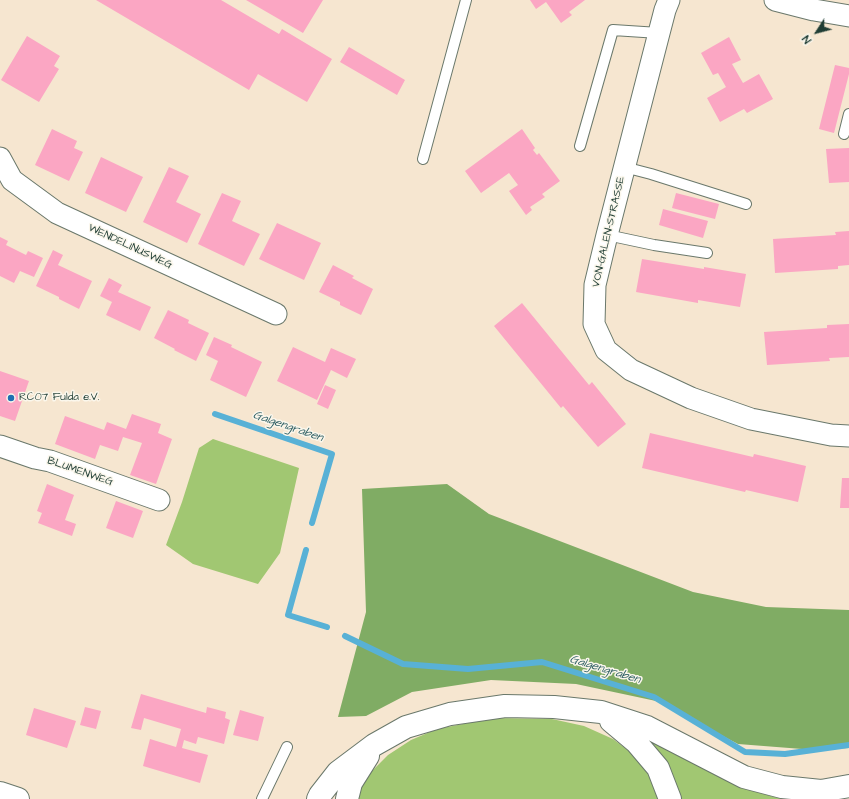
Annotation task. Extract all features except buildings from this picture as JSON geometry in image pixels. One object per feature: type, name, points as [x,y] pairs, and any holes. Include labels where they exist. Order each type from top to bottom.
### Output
[{"type":"highway","points":[[318,799],[338,772],[374,745],[406,727],[450,714],[505,706],[547,707],[601,712],[647,728],[744,777],[782,787],[821,791],[849,786]]},
{"type":"highway","points":[[601,712],[636,742],[658,768],[670,799]]},
{"type":"highway","points":[[347,799],[351,783],[374,745]]},
{"type":"street","name":"VON-GALEN-STRASSE","points":[[669,0],[606,235],[596,285],[594,324],[606,350],[631,370],[691,398],[751,419],[831,435],[849,436]]},
{"type":"street","points":[[775,0],[814,10],[849,16]]},
{"type":"street","name":"WENDELINUSWEG","points":[[0,158],[12,180],[57,213],[276,314]]},
{"type":"street","name":"BLUMENWEG","points":[[0,446],[35,458],[50,461],[159,500]]},
{"type":"lane","points":[[423,159],[466,0]]},
{"type":"lane","points":[[580,146],[613,30],[659,33]]},
{"type":"lane","points":[[844,134],[849,114]]},
{"type":"lane","points":[[624,167],[746,204]]},
{"type":"lane","points":[[606,235],[654,246],[708,253]]},
{"type":"lane","points":[[262,799],[287,747]]},
{"type":"green space","points":[[213,439],[299,468],[280,553],[258,584],[193,564],[166,545],[182,502],[199,448]]},
{"type":"green space","points":[[447,484],[489,514],[693,592],[766,607],[849,610],[849,748],[815,750],[738,744],[656,701],[576,684],[491,680],[412,692],[366,716],[338,717],[366,612],[362,489]]},
{"type":"green space","points":[[494,718],[552,719],[584,726],[613,739],[633,754],[649,775],[658,799],[354,799],[368,775],[388,755],[411,740],[437,729]]},
{"type":"green space","points":[[645,736],[749,789],[774,797],[788,799],[674,799]]},
{"type":"waterway","name":"Galgengraben","points":[[215,414],[332,454],[312,523]]},
{"type":"waterway","name":"Galgengraben","points":[[306,550],[288,615],[327,627]]},
{"type":"waterway","name":"Galgengraben","points":[[345,636],[403,664],[468,669],[542,662],[654,697],[745,752],[785,754],[849,745]]},
{"type":"place","name":"RC07 Fulda e.V.","points":[[11,398]]}]
